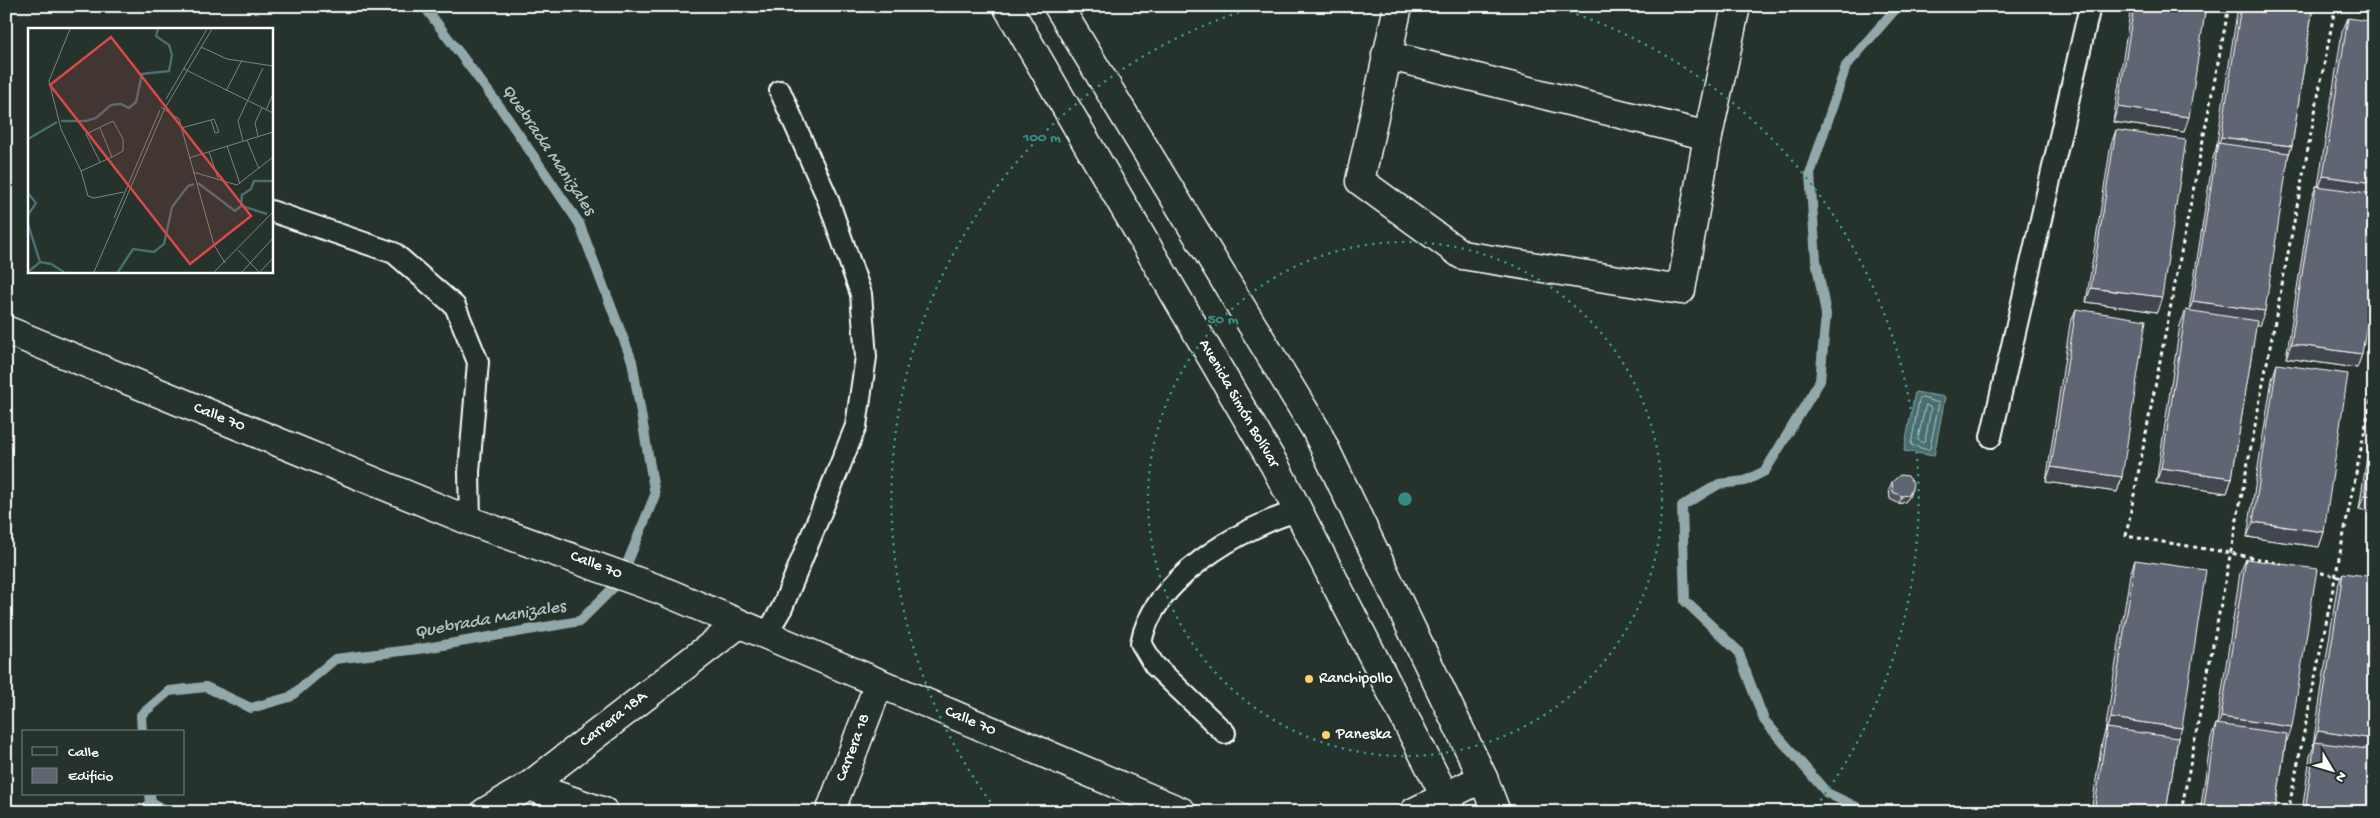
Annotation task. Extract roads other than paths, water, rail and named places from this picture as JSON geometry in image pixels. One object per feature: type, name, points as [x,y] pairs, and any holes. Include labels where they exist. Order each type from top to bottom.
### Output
[{"type":"street","name":"Avenida Simón Bolívar","points":[[1008,6],[1274,466],[1448,805]]},
{"type":"street","points":[[1058,6],[1316,430],[1483,778],[1496,812]]},
{"type":"street","points":[[1398,6],[1360,181],[1462,255],[1681,290],[1708,136],[1736,6]]},
{"type":"street","points":[[1386,55],[1708,136]]},
{"type":"street","name":"Calle 70","points":[[6,330],[470,521],[661,590],[1176,811]]},
{"type":"street","name":"Carrera 18A","points":[[485,812],[529,786],[739,624]]},
{"type":"street","name":"Carrera 18","points":[[830,812],[879,683]]},
{"type":"street","points":[[1414,812],[1448,805],[1483,778]]},
{"type":"street","points":[[529,786],[604,812]]},
{"type":"lane","points":[[1991,437],[2090,6]]},
{"type":"lane","points":[[766,635],[782,608],[856,426],[866,357],[861,294],[827,197],[780,91]]},
{"type":"lane","points":[[272,211],[394,253],[454,306],[478,362],[469,472],[470,521]]},
{"type":"lane","points":[[1225,733],[1154,665],[1141,643],[1144,626],[1157,605],[1173,585],[1219,547],[1273,518],[1297,511]]},
{"type":"water","points":[[1915,392],[1945,397],[1934,456],[1904,451]]},
{"type":"waterway","name":"Quebrada Manizales","points":[[142,730],[141,715],[169,691],[206,687],[251,708],[290,697],[335,659],[426,648],[580,621],[620,581],[655,495],[632,361],[579,223],[500,107],[424,6]]},
{"type":"waterway","points":[[1867,812],[1827,793],[1764,720],[1738,651],[1685,601],[1682,506],[1719,484],[1745,481],[1765,471],[1820,381],[1826,314],[1816,260],[1810,174],[1846,66],[1898,6]]},
{"type":"waterway","name":"Quebrada Manizales","points":[[150,796],[151,802],[167,812]]},
{"type":"waterway","points":[[143,812],[151,802]]},
{"type":"place","name":"Ranchipollo","points":[[1309,679]]},
{"type":"place","name":"Paneska","points":[[1326,735]]}]
